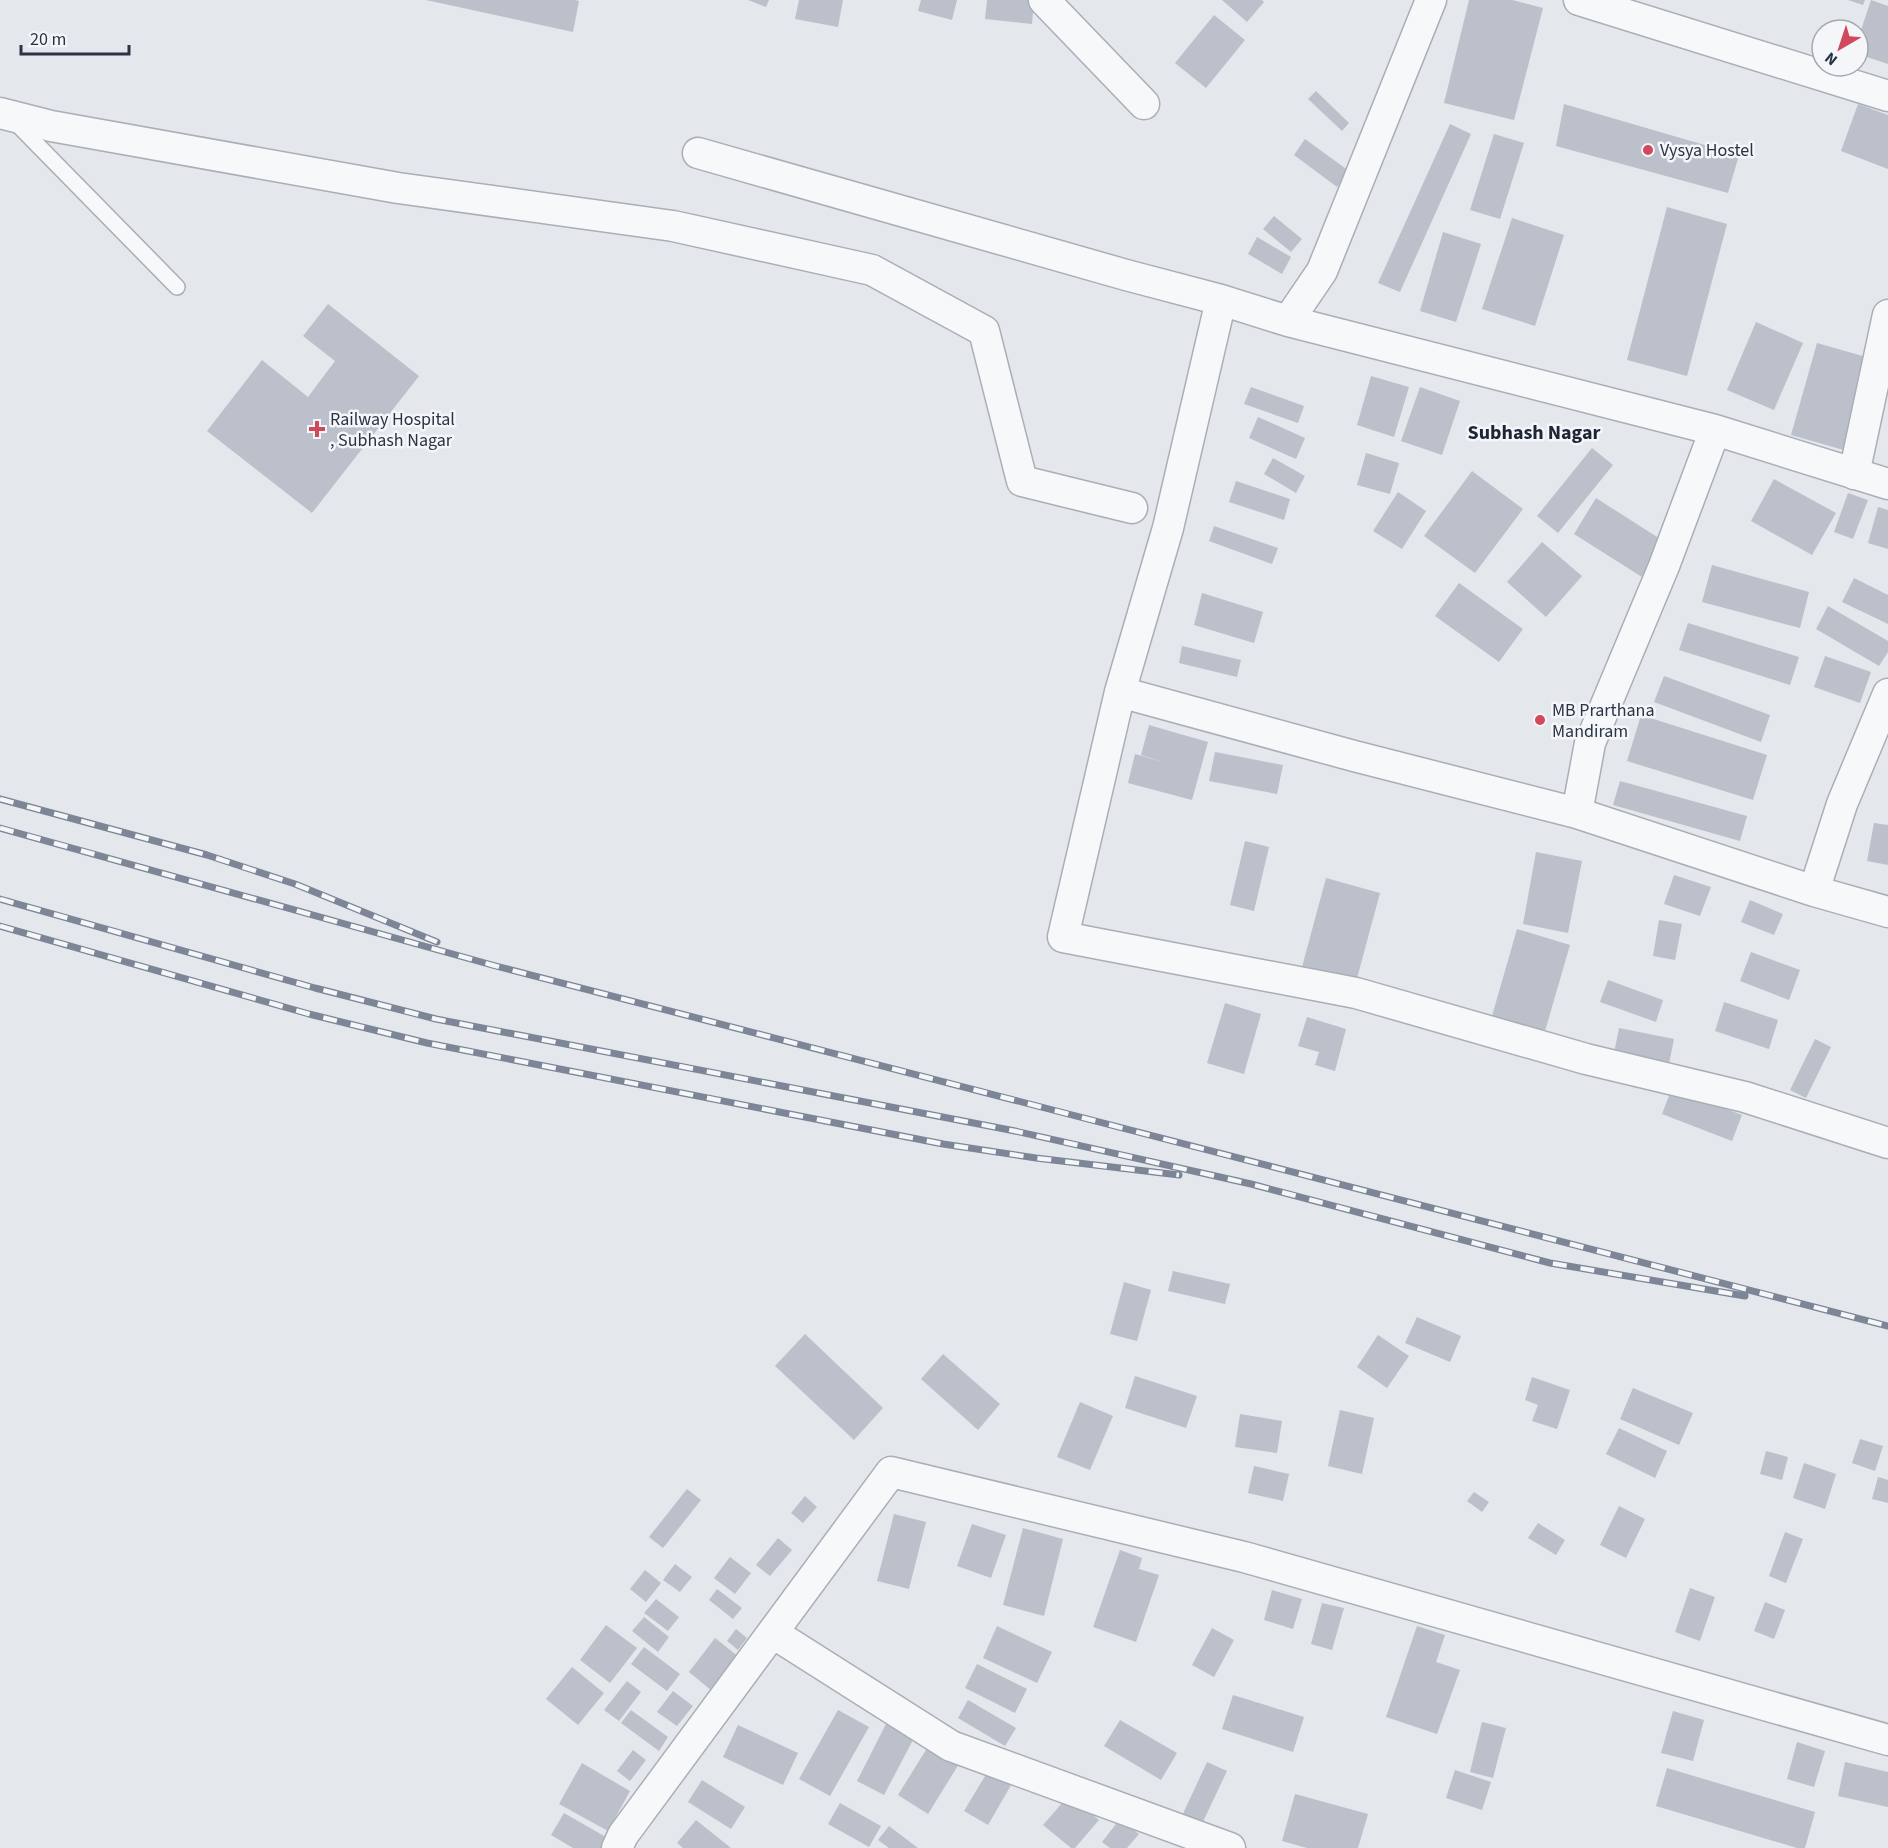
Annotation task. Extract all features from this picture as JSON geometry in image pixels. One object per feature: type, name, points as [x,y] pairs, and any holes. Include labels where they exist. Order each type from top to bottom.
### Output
[{"type":"street","points":[[1044,0],[1144,104]]},
{"type":"street","points":[[1288,321],[1322,271],[1431,0]]},
{"type":"street","points":[[1579,0],[1888,96]]},
{"type":"street","points":[[4,114],[51,126],[398,188],[673,226],[872,270],[984,331],[1022,481],[1132,508]]},
{"type":"street","points":[[698,153],[1114,272],[1221,300],[1288,321],[1715,430],[1888,484]]},
{"type":"street","points":[[1221,300],[1168,528],[1120,693],[1064,937],[1356,993],[1586,1059],[1745,1097],[1888,1143]]},
{"type":"street","points":[[1854,474],[1888,315]]},
{"type":"street","points":[[1577,813],[1590,743],[1664,566],[1715,430]]},
{"type":"street","points":[[1120,693],[1577,813],[1814,891],[1888,912]]},
{"type":"street","points":[[1814,891],[1842,804],[1888,694]]},
{"type":"street","points":[[617,1848],[623,1835],[891,1472],[1244,1557],[1888,1740]]},
{"type":"street","points":[[773,1633],[951,1746],[1223,1847]]},
{"type":"lane","points":[[4,114],[177,287]]},
{"type":"building","points":[[426,0],[575,0],[579,1],[573,32]]},
{"type":"building","points":[[748,0],[769,0],[766,7]]},
{"type":"building","points":[[799,0],[843,0],[838,27],[795,19]]},
{"type":"building","points":[[921,0],[957,0],[952,20],[918,11]]},
{"type":"building","points":[[987,0],[1034,0],[1032,24],[985,19]]},
{"type":"building","points":[[1222,0],[1262,0],[1264,2],[1247,22]]},
{"type":"building","points":[[1469,0],[1512,0],[1543,8],[1514,120],[1444,103]]},
{"type":"building","points":[[1848,0],[1865,0],[1863,5]]},
{"type":"building","points":[[1871,0],[1888,6],[1888,64],[1870,58],[1870,18],[1865,18]]},
{"type":"building","points":[[1214,15],[1245,40],[1206,88],[1175,63]]},
{"type":"building","points":[[1316,91],[1349,123],[1342,131],[1308,99]]},
{"type":"building","name":"Vysya Hostel","points":[[1564,104],[1739,155],[1728,193],[1556,146]]},
{"type":"building","points":[[1858,104],[1888,115],[1888,169],[1841,151]]},
{"type":"building","points":[[1450,124],[1471,134],[1400,292],[1378,283]]},
{"type":"building","points":[[1494,134],[1524,143],[1500,219],[1470,210]]},
{"type":"building","points":[[1305,139],[1349,171],[1337,187],[1294,155]]},
{"type":"building","points":[[1667,207],[1727,224],[1687,376],[1627,360]]},
{"type":"building","points":[[1274,216],[1302,239],[1291,252],[1263,229]]},
{"type":"building","points":[[1512,218],[1564,235],[1535,326],[1482,309]]},
{"type":"building","points":[[1443,232],[1481,244],[1456,322],[1420,311]]},
{"type":"building","points":[[1257,237],[1291,257],[1282,274],[1248,254]]},
{"type":"building","points":[[328,304],[419,376],[312,513],[207,431],[262,360],[308,397],[335,361],[303,336]]},
{"type":"building","points":[[1756,322],[1803,343],[1774,410],[1727,390]]},
{"type":"building","points":[[1817,343],[1873,359],[1847,451],[1791,435]]},
{"type":"building","points":[[1371,376],[1409,387],[1394,437],[1357,425]]},
{"type":"building","points":[[1251,387],[1304,406],[1298,423],[1244,404]]},
{"type":"building","points":[[1420,387],[1460,401],[1442,455],[1401,441]]},
{"type":"building","points":[[1258,417],[1305,438],[1296,459],[1249,438]]},
{"type":"building","points":[[1592,448],[1613,465],[1558,533],[1537,516]]},
{"type":"building","points":[[1366,453],[1399,463],[1390,494],[1357,485]]},
{"type":"building","points":[[1273,458],[1305,476],[1296,493],[1264,474]]},
{"type":"building","points":[[1472,471],[1523,509],[1475,573],[1424,536]]},
{"type":"building","points":[[1774,479],[1836,513],[1812,555],[1751,521]]},
{"type":"building","points":[[1236,481],[1290,499],[1284,520],[1229,502]]},
{"type":"building","points":[[1398,492],[1426,511],[1402,549],[1373,531]]},
{"type":"building","points":[[1848,493],[1868,500],[1853,539],[1834,532]]},
{"type":"building","points":[[1596,498],[1665,542],[1642,577],[1574,534]]},
{"type":"building","points":[[1878,507],[1888,510],[1888,549],[1868,543]]},
{"type":"building","points":[[1214,526],[1278,548],[1272,564],[1209,541]]},
{"type":"building","points":[[1542,542],[1582,576],[1546,617],[1507,582]]},
{"type":"building","points":[[1712,565],[1809,592],[1800,628],[1702,602]]},
{"type":"building","points":[[1854,578],[1888,595],[1888,624],[1842,602]]},
{"type":"building","points":[[1459,583],[1523,629],[1499,662],[1435,616]]},
{"type":"building","points":[[1202,593],[1263,612],[1254,643],[1194,625]]},
{"type":"building","points":[[1828,606],[1888,641],[1888,652],[1879,666],[1816,629]]},
{"type":"building","points":[[1688,623],[1799,657],[1790,685],[1679,650]]},
{"type":"building","points":[[1182,646],[1241,660],[1237,677],[1179,663]]},
{"type":"building","points":[[1825,656],[1871,672],[1860,703],[1814,687]]},
{"type":"building","points":[[1664,676],[1770,715],[1761,742],[1654,702]]},
{"type":"building","points":[[1641,715],[1767,755],[1753,800],[1627,761]]},
{"type":"building","points":[[1149,725],[1208,742],[1192,800],[1128,783],[1135,754],[1167,763],[1141,755]]},
{"type":"building","points":[[1215,752],[1283,765],[1277,794],[1209,781]]},
{"type":"building","points":[[1620,781],[1747,816],[1740,841],[1613,805]]},
{"type":"building","points":[[1874,823],[1888,825],[1888,865],[1867,861]]},
{"type":"building","points":[[1245,841],[1269,847],[1254,911],[1230,905]]},
{"type":"building","points":[[1536,852],[1582,861],[1568,933],[1523,924]]},
{"type":"building","points":[[1674,875],[1711,887],[1700,916],[1664,904]]},
{"type":"building","points":[[1326,878],[1380,893],[1356,982],[1302,967]]},
{"type":"building","points":[[1750,900],[1783,914],[1774,935],[1741,922]]},
{"type":"building","points":[[1659,920],[1682,924],[1675,960],[1653,956]]},
{"type":"building","points":[[1517,929],[1570,945],[1543,1038],[1490,1023]]},
{"type":"building","points":[[1751,952],[1800,970],[1789,1000],[1740,981]]},
{"type":"building","points":[[1608,980],[1663,1000],[1656,1022],[1600,1002]]},
{"type":"building","points":[[1724,1002],[1778,1020],[1769,1049],[1715,1031]]},
{"type":"building","points":[[1225,1003],[1261,1014],[1244,1074],[1207,1063]]},
{"type":"building","points":[[1307,1017],[1346,1029],[1335,1071],[1315,1065],[1319,1052],[1298,1046]]},
{"type":"building","points":[[1619,1028],[1674,1039],[1669,1064],[1614,1053]]},
{"type":"building","points":[[1815,1039],[1831,1047],[1806,1098],[1790,1090]]},
{"type":"building","points":[[1672,1088],[1742,1115],[1732,1141],[1662,1114]]},
{"type":"building","points":[[1173,1271],[1230,1284],[1225,1304],[1168,1291]]},
{"type":"building","points":[[1124,1282],[1151,1290],[1137,1341],[1110,1334]]},
{"type":"building","points":[[1417,1317],[1461,1336],[1450,1362],[1405,1343]]},
{"type":"building","points":[[805,1334],[883,1408],[854,1440],[775,1366]]},
{"type":"building","points":[[1378,1335],[1409,1356],[1387,1388],[1357,1367]]},
{"type":"building","points":[[943,1354],[1000,1404],[978,1430],[921,1379]]},
{"type":"building","points":[[1135,1376],[1197,1396],[1186,1428],[1125,1408]]},
{"type":"building","points":[[1532,1377],[1570,1390],[1557,1429],[1532,1421],[1538,1405],[1525,1400]]},
{"type":"building","points":[[1633,1388],[1693,1413],[1679,1445],[1620,1419]]},
{"type":"building","points":[[1080,1402],[1113,1416],[1090,1470],[1057,1457]]},
{"type":"building","points":[[1340,1410],[1374,1418],[1362,1474],[1328,1466]]},
{"type":"building","points":[[1240,1414],[1282,1421],[1277,1453],[1235,1447]]},
{"type":"building","points":[[1619,1428],[1667,1451],[1655,1478],[1606,1454]]},
{"type":"building","points":[[1860,1439],[1883,1446],[1875,1471],[1852,1463]]},
{"type":"building","points":[[1766,1451],[1788,1457],[1782,1480],[1760,1474]]},
{"type":"building","points":[[1804,1463],[1836,1474],[1825,1509],[1793,1498]]},
{"type":"building","points":[[1254,1466],[1289,1474],[1283,1501],[1248,1493]]},
{"type":"building","points":[[1878,1477],[1888,1480],[1888,1503],[1872,1499]]},
{"type":"building","points":[[687,1489],[701,1500],[663,1548],[649,1537]]},
{"type":"building","points":[[1474,1492],[1489,1502],[1482,1512],[1467,1501]]},
{"type":"building","points":[[805,1496],[817,1507],[803,1523],[791,1513]]},
{"type":"building","points":[[1619,1506],[1645,1519],[1626,1558],[1600,1545]]},
{"type":"building","points":[[894,1514],[926,1522],[909,1589],[877,1581]]},
{"type":"building","points":[[1538,1523],[1565,1540],[1556,1555],[1528,1538]]},
{"type":"building","points":[[972,1524],[1006,1535],[991,1578],[957,1566]]},
{"type":"building","points":[[1023,1528],[1063,1539],[1044,1616],[1003,1605]]},
{"type":"building","points":[[1785,1532],[1803,1539],[1786,1583],[1769,1576]]},
{"type":"building","points":[[778,1538],[792,1550],[770,1576],[756,1565]]},
{"type":"building","points":[[1120,1550],[1142,1558],[1139,1569],[1159,1575],[1136,1642],[1093,1627]]},
{"type":"building","points":[[730,1557],[751,1573],[735,1594],[714,1578]]},
{"type":"building","points":[[675,1564],[692,1577],[680,1592],[663,1580]]},
{"type":"building","points":[[645,1570],[661,1583],[646,1602],[630,1589]]},
{"type":"building","points":[[1690,1588],[1715,1597],[1700,1641],[1675,1632]]},
{"type":"building","points":[[717,1589],[742,1608],[733,1619],[709,1600]]},
{"type":"building","points":[[1272,1590],[1302,1599],[1293,1629],[1264,1620]]},
{"type":"building","points":[[656,1599],[679,1617],[668,1631],[644,1613]]},
{"type":"building","points":[[1765,1602],[1785,1610],[1774,1639],[1754,1631]]},
{"type":"building","points":[[1322,1603],[1344,1608],[1332,1650],[1311,1644]]},
{"type":"building","points":[[644,1617],[669,1637],[658,1652],[632,1631]]},
{"type":"building","points":[[606,1625],[637,1648],[610,1683],[580,1660]]},
{"type":"building","points":[[997,1626],[1052,1652],[1037,1683],[983,1658]]},
{"type":"building","points":[[1417,1626],[1445,1635],[1436,1662],[1460,1670],[1437,1734],[1386,1717]]},
{"type":"building","points":[[1212,1628],[1234,1640],[1214,1677],[1192,1665]]},
{"type":"building","points":[[736,1629],[747,1638],[738,1650],[727,1641]]},
{"type":"building","points":[[715,1638],[744,1661],[717,1695],[689,1672]]},
{"type":"building","points":[[644,1647],[680,1674],[667,1691],[631,1664]]},
{"type":"building","points":[[977,1664],[1027,1689],[1015,1713],[965,1688]]},
{"type":"building","points":[[572,1667],[604,1693],[578,1725],[546,1699]]},
{"type":"building","points":[[627,1681],[641,1692],[619,1721],[604,1710]]},
{"type":"building","points":[[673,1691],[693,1706],[677,1726],[657,1712]]},
{"type":"building","points":[[1233,1695],[1304,1717],[1293,1752],[1222,1729]]},
{"type":"building","points":[[968,1700],[1016,1728],[1005,1746],[958,1718]]},
{"type":"building","points":[[631,1710],[668,1737],[659,1751],[621,1723]]},
{"type":"building","points":[[838,1710],[869,1727],[830,1796],[799,1779]]},
{"type":"building","points":[[1673,1711],[1704,1720],[1693,1761],[1661,1753]]},
{"type":"building","points":[[1120,1720],[1177,1753],[1161,1780],[1104,1746]]},
{"type":"building","points":[[1482,1722],[1506,1728],[1493,1778],[1470,1772]]},
{"type":"building","points":[[886,1724],[914,1738],[884,1795],[857,1781]]},
{"type":"building","points":[[738,1725],[798,1753],[783,1785],[723,1757]]},
{"type":"building","points":[[1797,1742],[1825,1751],[1814,1787],[1787,1779]]},
{"type":"building","points":[[929,1745],[959,1764],[928,1814],[898,1795]]},
{"type":"building","points":[[633,1750],[646,1760],[630,1781],[617,1771]]},
{"type":"building","points":[[1207,1762],[1227,1771],[1200,1828],[1181,1818]]},
{"type":"building","points":[[1845,1762],[1888,1772],[1888,1807],[1838,1796]]},
{"type":"building","points":[[582,1763],[630,1791],[608,1831],[559,1804]]},
{"type":"building","points":[[991,1766],[1014,1780],[988,1825],[964,1811]]},
{"type":"building","points":[[1667,1768],[1815,1812],[1805,1848],[1797,1848],[1656,1806]]},
{"type":"building","points":[[1455,1770],[1491,1782],[1482,1810],[1446,1798]]},
{"type":"building","points":[[702,1780],[745,1807],[731,1829],[688,1802]]},
{"type":"building","points":[[1295,1794],[1368,1814],[1358,1848],[1307,1848],[1282,1841]]},
{"type":"building","points":[[1069,1795],[1099,1820],[1075,1848],[1071,1848],[1043,1825]]},
{"type":"building","points":[[840,1803],[881,1826],[869,1847],[828,1824]]},
{"type":"building","points":[[564,1813],[625,1848],[573,1848],[551,1835]]},
{"type":"building","points":[[1120,1819],[1139,1834],[1127,1848],[1110,1848],[1102,1842]]},
{"type":"building","points":[[696,1820],[731,1848],[683,1848],[677,1843]]},
{"type":"building","points":[[889,1826],[918,1848],[889,1848],[878,1840]]},
{"type":"railway","points":[[0,799],[207,855],[295,884],[437,942]]},
{"type":"railway","points":[[0,828],[492,965],[1888,1326]]},
{"type":"railway","points":[[0,899],[315,988],[436,1019],[1015,1131],[1251,1184],[1550,1263],[1745,1296]]},
{"type":"railway","points":[[0,926],[309,1014],[427,1043],[943,1144],[1179,1175]]},
{"type":"place","name":"Vysya Hostel","points":[[1648,150]]},
{"type":"place","name":"Railway Hospital , Subhash Nagar","points":[[317,429]]},
{"type":"place","name":"MB Prarthana Mandiram","points":[[1540,720]]},
{"type":"district","name":"Subhash Nagar","points":[[1534,432]]}]
